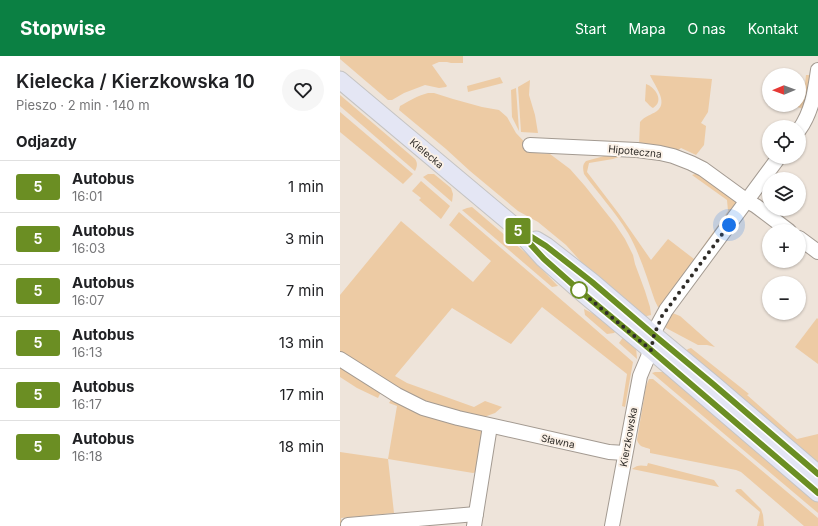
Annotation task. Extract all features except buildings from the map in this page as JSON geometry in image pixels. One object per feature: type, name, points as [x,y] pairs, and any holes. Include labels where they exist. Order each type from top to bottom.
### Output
[{"type":"main road","name":"Kielecka","points":[[340,80],[514,226],[546,246],[592,282],[652,342],[818,493]]},
{"type":"main road","name":"Kielecka","points":[[652,342],[713,384],[818,474]]},
{"type":"street","points":[[813,119],[818,70]]},
{"type":"street","name":"Hipoteczna","points":[[530,144],[637,150],[673,156],[703,169],[780,224]]},
{"type":"street","name":"Kierzkowska","points":[[612,526],[640,376],[662,316],[774,164]]},
{"type":"street","points":[[806,243],[818,252]]},
{"type":"street","name":"Sławna","points":[[340,359],[397,395],[423,408],[490,426],[609,452],[625,453]]},
{"type":"street","points":[[348,525],[475,520],[490,426]]},
{"type":"shaded area","points":[[340,56],[463,56],[463,63],[439,62],[432,65],[447,86],[446,87],[439,88],[425,85],[404,93],[392,100],[388,100],[340,59]]},
{"type":"shaded area","points":[[650,75],[712,79],[708,112],[701,123],[706,126],[704,145],[696,155],[681,148],[677,151],[639,146],[640,122],[657,111],[662,103],[660,93]]},
{"type":"shaded area","points":[[806,75],[811,75],[806,102]]},
{"type":"shaded area","points":[[500,77],[503,83],[468,92],[467,86]]},
{"type":"shaded area","points":[[530,80],[529,95],[535,115],[538,133],[521,132],[518,87]]},
{"type":"shaded area","points":[[646,84],[653,88],[657,94],[658,102],[653,108],[645,101]]},
{"type":"shaded area","points":[[516,88],[519,131],[512,117],[511,90]]},
{"type":"shaded area","points":[[428,93],[434,93],[482,107],[499,110],[507,117],[516,133],[533,151],[536,153],[550,154],[570,169],[615,224],[625,239],[633,255],[650,307],[651,315],[643,317],[593,275],[566,245],[538,222],[518,211],[399,110],[400,106]]},
{"type":"shaded area","points":[[340,95],[415,159],[417,165],[415,171],[340,106]]},
{"type":"shaded area","points":[[340,112],[413,174],[403,184],[340,132]]},
{"type":"shaded area","points":[[608,155],[622,156],[589,163],[587,172],[651,260],[668,239],[694,259],[728,211],[727,200],[692,175],[699,174],[736,201],[736,207],[661,308],[658,307],[655,301],[640,258],[628,233],[584,174],[583,166],[586,161]]},
{"type":"shaded area","points":[[428,174],[434,174],[451,188],[453,194],[452,202],[423,177]]},
{"type":"shaded area","points":[[421,181],[450,206],[441,219],[419,200],[421,198],[412,191]]},
{"type":"shaded area","points":[[472,207],[528,255],[558,286],[552,287],[462,210]]},
{"type":"shaded area","points":[[459,212],[633,362],[625,407],[622,406],[627,374],[542,307],[511,344],[452,308],[395,376],[407,383],[474,407],[485,401],[502,407],[495,413],[484,417],[476,418],[437,407],[415,398],[340,354],[340,295],[401,221],[473,282],[491,261],[449,225]]},
{"type":"shaded area","points":[[584,309],[604,319],[617,330],[614,333],[607,334],[585,315]]},
{"type":"shaded area","points":[[670,312],[680,316],[715,347],[698,345],[666,328],[664,325]]},
{"type":"shaded area","points":[[817,318],[818,319],[818,364],[795,347]]},
{"type":"shaded area","points":[[624,336],[636,347],[637,359],[619,343]]},
{"type":"shaded area","points":[[691,348],[749,394],[747,395],[797,439],[818,434],[818,465],[685,352]]},
{"type":"shaded area","points":[[340,364],[382,390],[378,398],[357,388],[340,377]]},
{"type":"shaded area","points":[[665,372],[818,501],[818,513],[652,373]]},
{"type":"shaded area","points":[[649,379],[653,379],[818,518],[818,526],[804,526],[741,472],[650,453],[650,449],[640,445],[637,440],[646,386]]},
{"type":"shaded area","points":[[391,400],[478,428],[481,431],[482,437],[476,472],[473,473],[388,459],[397,406],[389,403]]},
{"type":"shaded area","points":[[340,452],[388,459],[394,513],[341,518],[342,526],[340,526]]},
{"type":"shaded area","points":[[648,463],[714,480],[719,487],[632,469],[642,465],[647,466]]},
{"type":"shaded area","points":[[737,489],[741,489],[761,509],[764,526],[757,526],[760,512],[735,491]]},
{"type":"bus line","name":"5","points":[[818,474],[592,282],[546,246],[514,226],[544,259],[579,290],[818,493]]},
{"type":"route","points":[[579,290],[651,350],[654,335],[662,316],[729,225]]}]
